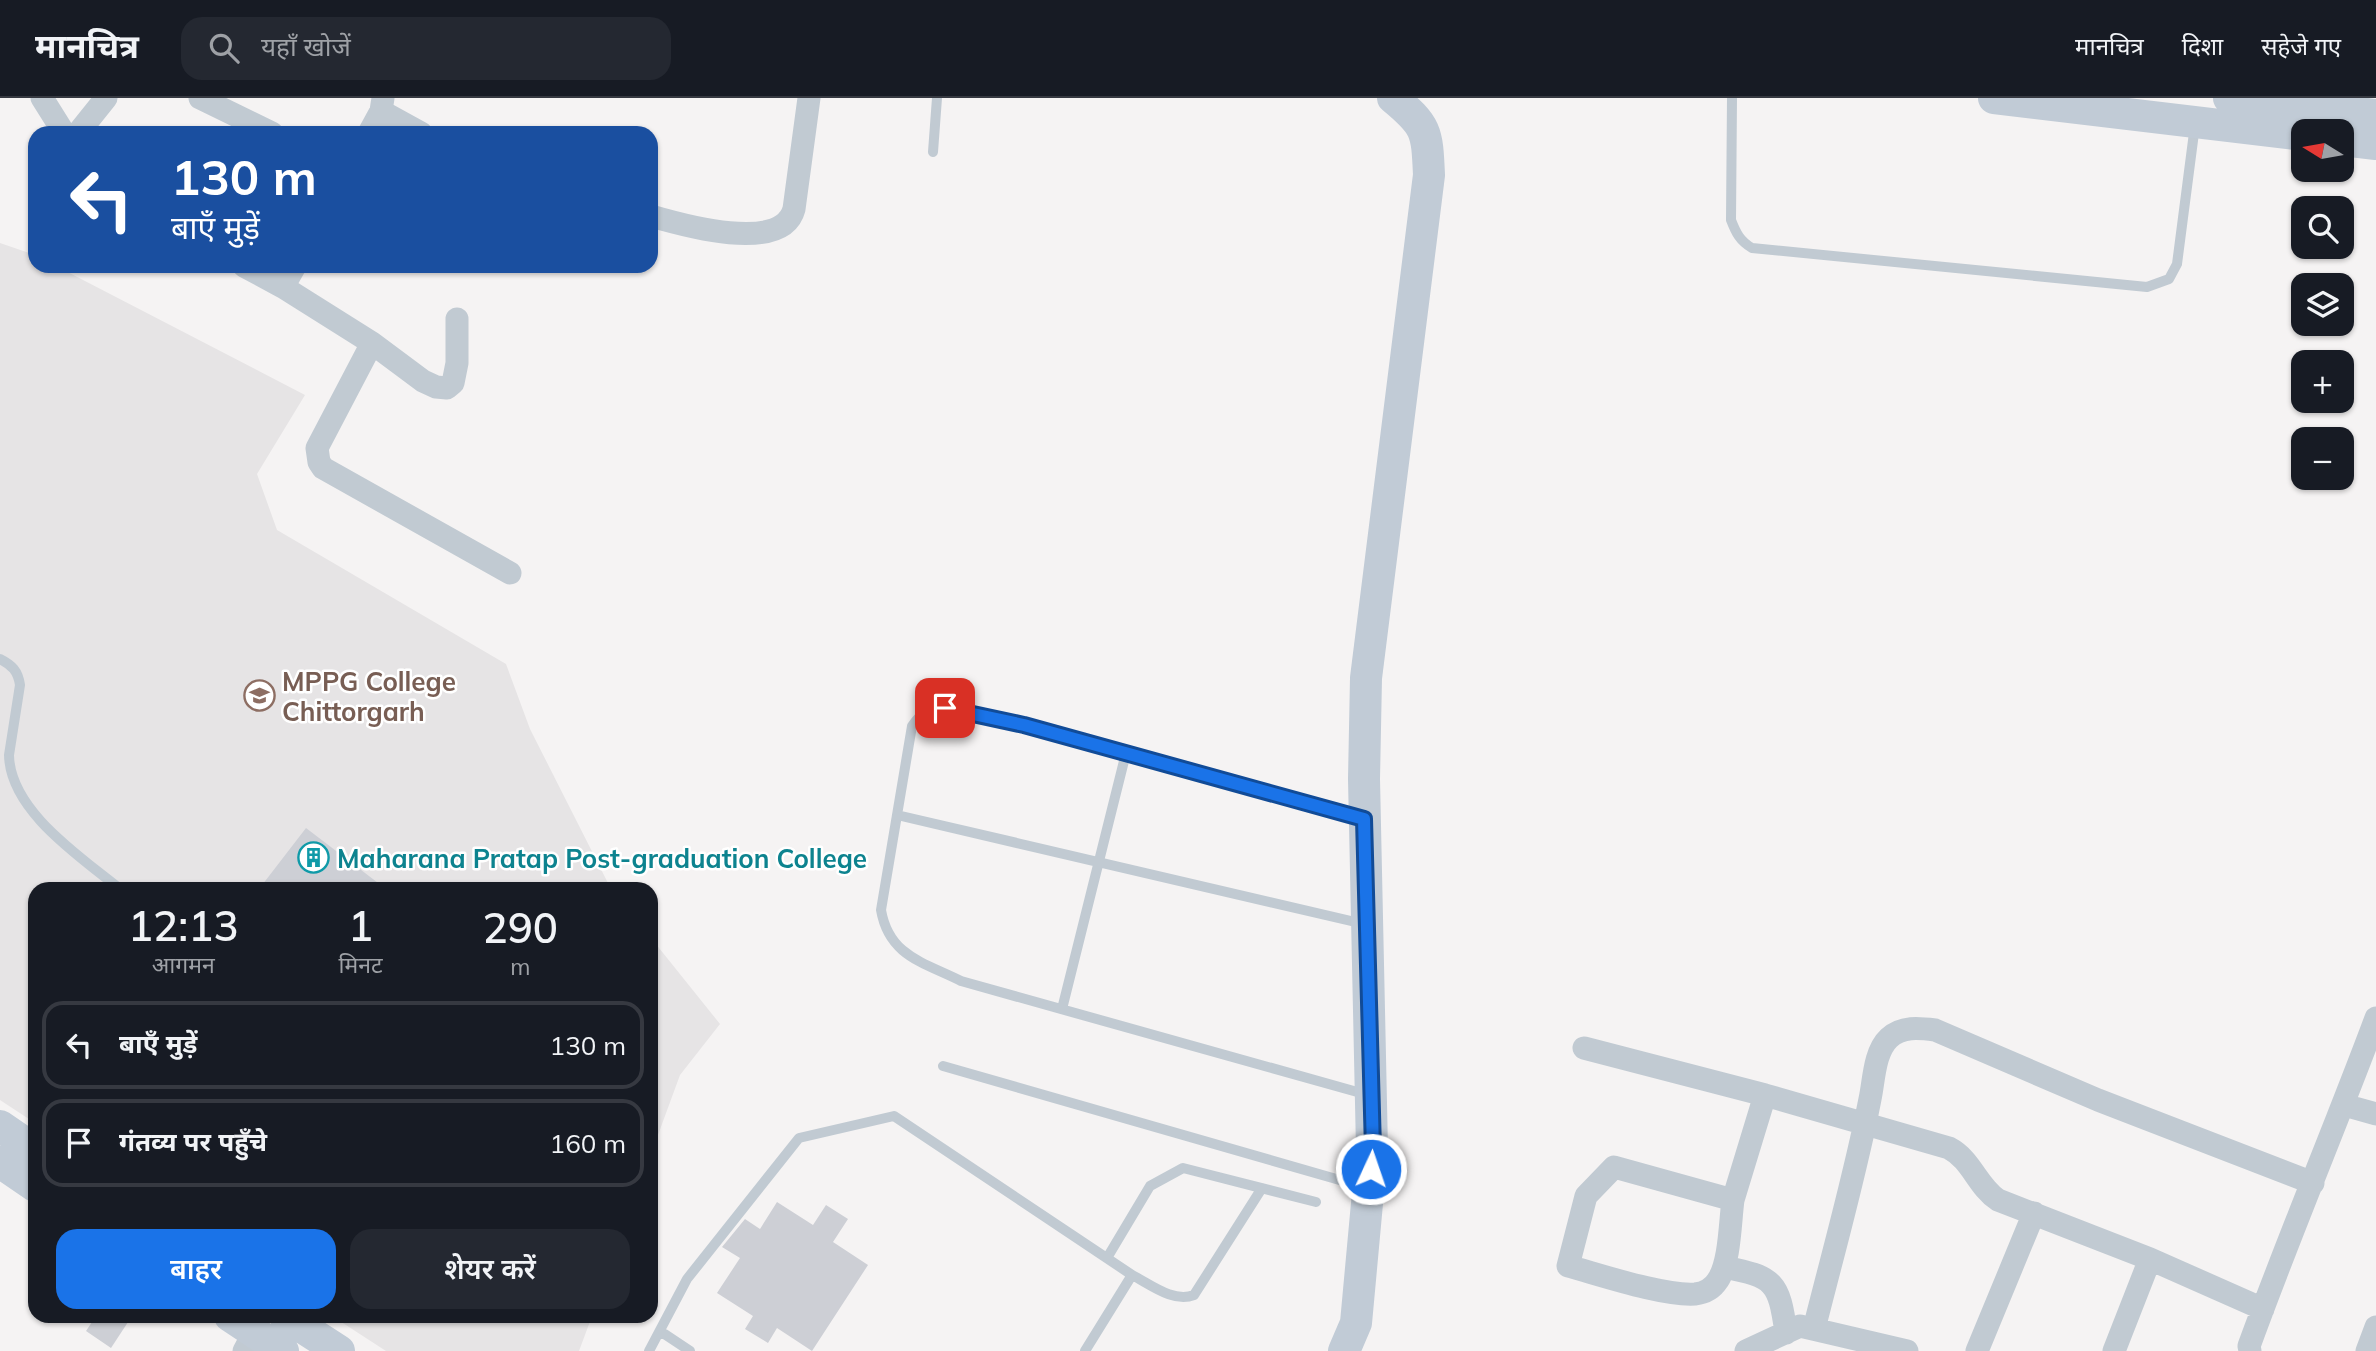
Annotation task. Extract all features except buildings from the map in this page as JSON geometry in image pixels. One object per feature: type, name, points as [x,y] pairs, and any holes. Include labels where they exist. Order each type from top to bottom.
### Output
[{"type":"street","points":[[41,98],[59,126]]},
{"type":"street","points":[[84,126],[106,98]]},
{"type":"street","points":[[200,98],[258,126]]},
{"type":"street","points":[[658,218],[698,229],[738,233],[769,231],[784,226],[792,217],[794,209],[809,98]]},
{"type":"street","points":[[1344,1351],[1356,1323],[1373,1149],[1364,819],[1366,678],[1429,174],[1427,140],[1420,125],[1392,98]]},
{"type":"street","points":[[1994,98],[2291,134]]},
{"type":"street","points":[[2229,98],[2376,115]]},
{"type":"street","points":[[372,126],[382,105],[411,126]]},
{"type":"street","points":[[2354,141],[2376,144]]},
{"type":"street","points":[[258,273],[283,286],[372,343],[423,381],[436,387],[447,388],[456,375],[457,319]]},
{"type":"street","points":[[283,286],[291,273]]},
{"type":"street","points":[[372,343],[317,447],[319,463],[323,468],[510,573]]},
{"type":"street","points":[[2250,1351],[2249,1346],[2263,1309],[2376,1018]]},
{"type":"street","points":[[1814,1329],[1880,1052],[1888,1039],[1900,1031],[1914,1028],[1935,1030],[2098,1100],[2314,1183]]},
{"type":"street","points":[[1584,1048],[1765,1095],[1949,1148],[1966,1160],[1987,1193],[1998,1200],[2150,1259],[2263,1309]]},
{"type":"street","points":[[1733,1200],[1614,1167],[1586,1196],[1568,1266],[1676,1293],[1698,1294],[1713,1286],[1724,1267],[1733,1200],[1765,1095]]},
{"type":"street","points":[[2344,1105],[2376,1115]]},
{"type":"street","points":[[0,1126],[28,1144]]},
{"type":"street","points":[[0,1162],[28,1181]]},
{"type":"street","points":[[1978,1351],[2034,1213]]},
{"type":"street","points":[[2114,1351],[2150,1259]]},
{"type":"street","points":[[1724,1267],[1757,1274],[1769,1282],[1782,1306],[1786,1333]]},
{"type":"street","points":[[296,1323],[339,1351]]},
{"type":"street","points":[[1753,1349],[1800,1326],[1907,1351]]},
{"type":"street","points":[[2367,1351],[2376,1327]]},
{"type":"street","points":[[243,1333],[283,1351]]},
{"type":"lane","points":[[933,152],[937,98]]},
{"type":"lane","points":[[1732,98],[1731,220],[1743,243],[1752,248],[2147,287],[2169,279],[2177,264],[2195,122]]},
{"type":"lane","points":[[0,659],[12,666],[19,677],[10,767],[21,797],[60,840],[111,882]]},
{"type":"lane","points":[[1364,819],[1024,725],[935,708],[918,717],[912,726],[881,910],[884,929],[906,954],[961,981],[1371,1096]]},
{"type":"lane","points":[[1062,1009],[1126,753]]},
{"type":"lane","points":[[897,816],[1367,925]]},
{"type":"lane","points":[[943,1066],[1369,1189]]},
{"type":"lane","points":[[649,1351],[687,1279],[799,1138],[894,1116],[1132,1275],[1174,1297],[1183,1298],[1194,1295],[1262,1188]]},
{"type":"lane","points":[[1107,1258],[1150,1186],[1183,1168],[1316,1202]]},
{"type":"lane","points":[[1085,1351],[1132,1275]]},
{"type":"lane","points":[[660,1331],[690,1351]]},
{"type":"shaded area","name":"MPPG College Chittorgarh","points":[[0,243],[28,253],[28,273],[70,273],[305,395],[257,474],[277,530],[506,664],[530,729],[607,882],[28,882],[28,1118],[0,1100]]},
{"type":"shaded area","points":[[658,947],[720,1024],[680,1075],[658,1135]]},
{"type":"shaded area","points":[[343,1323],[589,1323],[579,1351],[386,1351]]},
{"type":"place","name":"MPPG College Chittorgarh","points":[[259,696]]},
{"type":"place","name":"Maharana Pratap Post-graduation College","points":[[314,858]]},
{"type":"route","points":[[945,708],[1024,725],[1364,819],[1373,1149],[1371,1169]]}]
